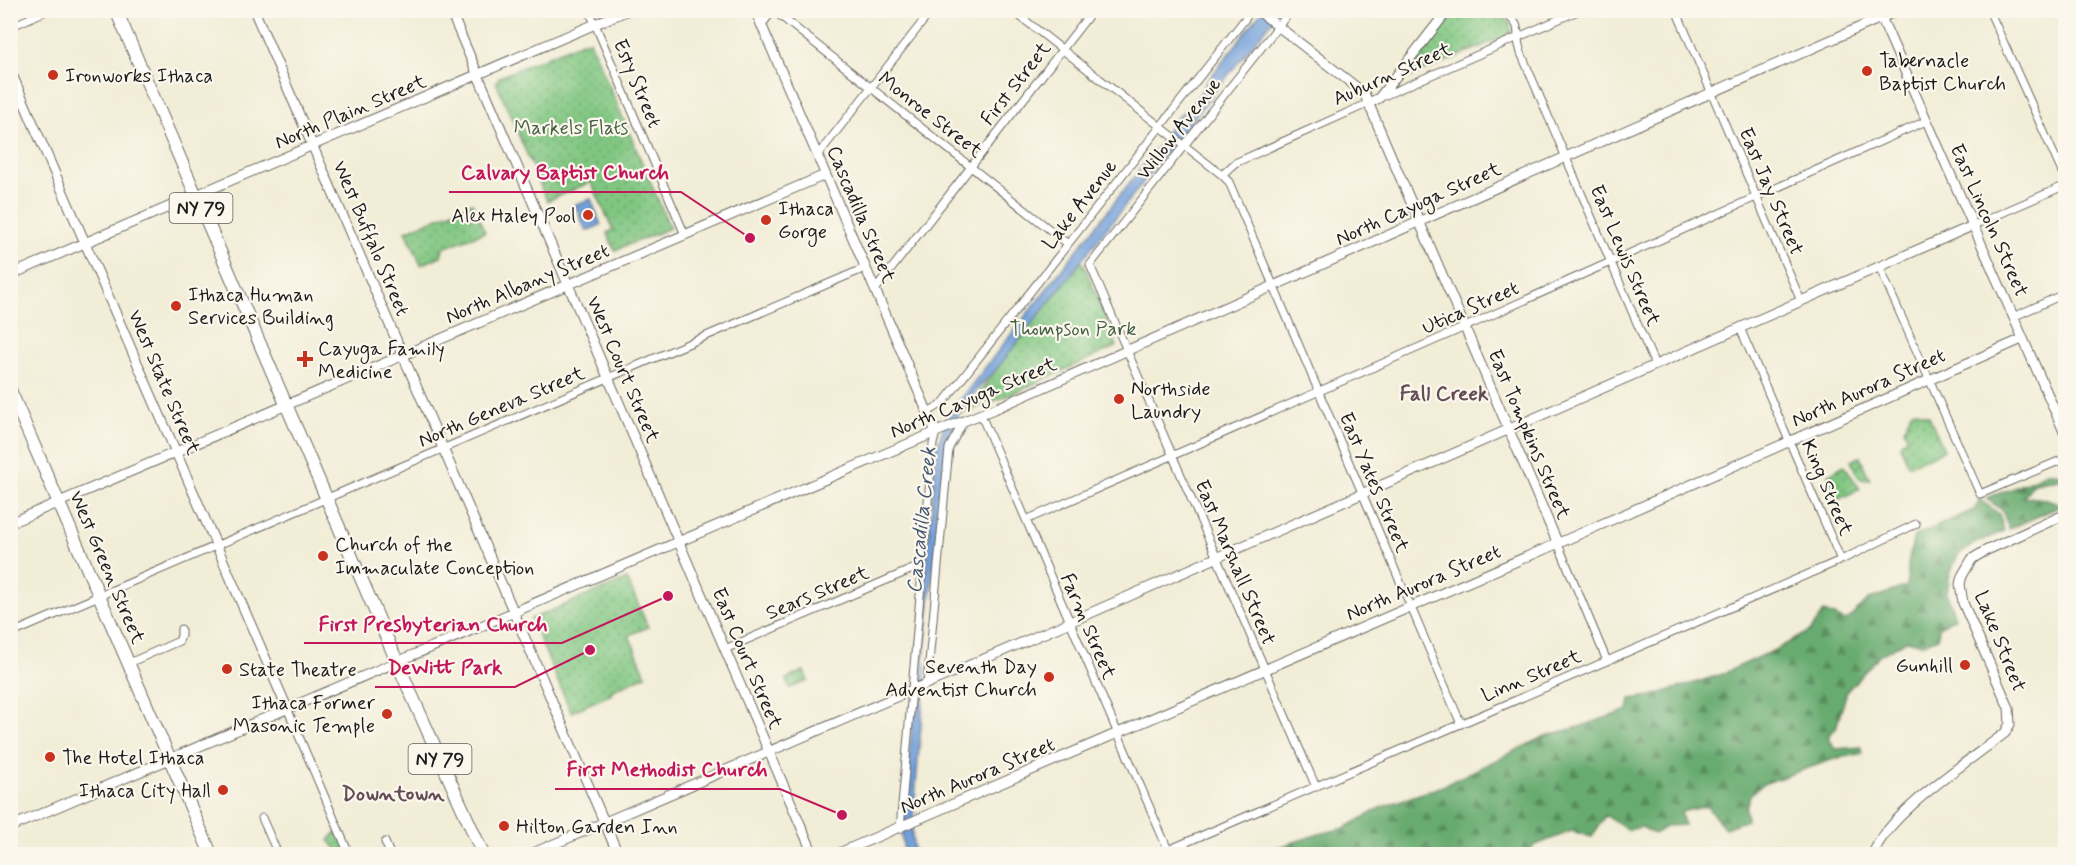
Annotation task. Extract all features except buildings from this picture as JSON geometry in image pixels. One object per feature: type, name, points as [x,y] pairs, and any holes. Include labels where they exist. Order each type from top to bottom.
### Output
[{"type":"highway","name":"NY 79","points":[[116,10],[483,855]]},
{"type":"highway","name":"West Green Street","points":[[10,390],[15,411],[59,502],[211,855]]},
{"type":"street","points":[[10,27],[48,10]]},
{"type":"street","name":"West Buffalo Street","points":[[254,10],[618,855]]},
{"type":"street","name":"West Court Street","points":[[450,10],[678,542]]},
{"type":"street","name":"Esty Street","points":[[589,10],[685,235]]},
{"type":"street","name":"North Plain Street","points":[[10,275],[628,10]]},
{"type":"street","name":"Cascadilla Street","points":[[755,10],[936,432]]},
{"type":"street","points":[[761,26],[773,10]]},
{"type":"street","name":"Monroe Street","points":[[773,10],[1068,244]]},
{"type":"street","points":[[817,156],[932,10]]},
{"type":"street","points":[[1012,10],[1222,174]]},
{"type":"street","name":"First Street","points":[[875,290],[1093,10]]},
{"type":"street","name":"Lake Avenue","points":[[928,412],[943,403],[1163,128],[1252,10]]},
{"type":"street","name":"Willow Avenue","points":[[1090,265],[1276,25],[1291,10]]},
{"type":"street","points":[[1379,98],[1448,10]]},
{"type":"street","name":"East Lewis Street","points":[[1501,10],[1518,24],[1517,38],[1521,53],[1655,365]]},
{"type":"street","name":"Auburn Street","points":[[1222,174],[1235,163],[1580,10]]},
{"type":"street","name":"East Jay Street","points":[[1676,10],[1801,301]]},
{"type":"street","name":"North Cayuga Street","points":[[10,827],[936,432],[981,415],[1712,94],[1879,14],[1899,10]]},
{"type":"street","points":[[531,855],[1509,430],[2066,183],[1989,10]]},
{"type":"street","points":[[1257,11],[1364,93],[1369,103]]},
{"type":"street","name":"East Lincoln Street","points":[[1879,14],[2066,436]]},
{"type":"street","name":"West State Street","points":[[10,70],[287,708]]},
{"type":"street","name":"East Tompkins Street","points":[[1369,103],[1607,660]]},
{"type":"street","name":"Utica Street","points":[[1026,520],[1465,327],[1926,120]]},
{"type":"street","points":[[2056,160],[2066,157]]},
{"type":"street","name":"East Yates Street","points":[[1222,174],[1228,182],[1461,724]]},
{"type":"street","name":"North Albany Street","points":[[10,523],[825,175]]},
{"type":"street","name":"East Marshall Street","points":[[1090,265],[1316,786]]},
{"type":"street","points":[[1879,266],[1980,494],[2066,458]]},
{"type":"street","name":"North Geneva Street","points":[[10,634],[865,268]]},
{"type":"street","points":[[2013,316],[2066,293]]},
{"type":"street","name":"King Street","points":[[1740,328],[1841,560]]},
{"type":"street","name":"North Aurora Street","points":[[837,855],[1558,544],[2022,339]]},
{"type":"street","name":"Farm Street","points":[[981,415],[1168,850]]},
{"type":"street","points":[[927,684],[949,448],[964,421]]},
{"type":"street","points":[[900,829],[910,691],[936,432]]},
{"type":"street","name":"Lake Street","points":[[1873,855],[1881,838],[1904,813],[2005,733],[2010,724],[2009,708],[1963,603],[1960,584],[1967,565],[1985,551],[2066,514]]},
{"type":"street","name":"Linn Street","points":[[1159,855],[1841,560],[1916,524]]},
{"type":"street","name":"East Court Street","points":[[678,542],[813,855]]},
{"type":"street","name":"Sears Street","points":[[724,650],[922,565]]},
{"type":"street","points":[[129,663],[179,641],[181,629]]},
{"type":"street","points":[[287,708],[349,855]]},
{"type":"street","points":[[262,818],[278,855]]},
{"type":"street","points":[[385,842],[390,855]]},
{"type":"street","points":[[2060,855],[2066,851]]},
{"type":"green space","points":[[1457,11],[1493,11],[1510,23],[1511,32],[1407,78],[1407,74]]},
{"type":"green space","name":"Markels Flats","points":[[584,41],[590,41],[670,228],[615,250],[607,233],[613,230],[591,182],[547,201],[496,82],[499,77]]},
{"type":"green space","points":[[472,203],[485,232],[443,248],[441,256],[421,265],[406,231]]},
{"type":"green space","name":"Thompson Park","points":[[1081,262],[1084,264],[1117,346],[1010,395],[961,413],[972,403]]},
{"type":"green space","points":[[1915,410],[1929,416],[1944,450],[1910,465],[1900,446],[1902,441],[1908,438],[1904,430],[1911,412]]},
{"type":"green space","points":[[1860,457],[1870,480],[1860,477],[1851,460]]},
{"type":"green space","points":[[1844,465],[1860,489],[1835,501],[1828,475]]},
{"type":"green space","points":[[2049,472],[2065,475],[2059,479],[2034,483],[2023,497],[2048,499],[2061,506],[2009,529],[2002,510],[1985,498],[2012,489]]},
{"type":"green space","points":[[1979,499],[1999,514],[2004,531],[1973,544],[1958,555],[1950,574],[1947,593],[1955,618],[1939,627],[1938,638],[1922,644],[1907,640],[1879,656],[1847,691],[1836,728],[1828,736],[1835,749],[1861,747],[1863,754],[1837,758],[1763,784],[1750,795],[1746,807],[1747,820],[1725,828],[1706,806],[1681,812],[1684,825],[1667,826],[1654,834],[1642,827],[1627,830],[1605,815],[1592,837],[1572,831],[1533,846],[1529,854],[1265,854],[1273,849],[1319,834],[1345,828],[1382,807],[1443,786],[1545,736],[1628,710],[1630,699],[1651,696],[1720,675],[1810,631],[1824,612],[1846,621],[1870,599],[1907,586],[1908,564],[1914,536],[1976,509]]},
{"type":"green space","points":[[627,579],[648,627],[629,635],[646,675],[611,691],[612,694],[571,712],[531,619]]},
{"type":"green space","points":[[804,671],[808,681],[790,688],[786,679]]},
{"type":"green space","points":[[337,832],[348,847],[340,854],[329,840]]},
{"type":"water","points":[[1262,11],[1280,11],[991,376],[968,400],[956,420],[949,438],[943,466],[924,658],[926,666],[912,833],[914,854],[904,854],[902,837],[937,446],[948,415],[1159,145],[1176,119],[1197,98]]},
{"type":"water","name":"Alex Haley Pool","points":[[591,199],[601,225],[586,231],[575,205]]},
{"type":"place","name":"Tabernacle Baptist Church","points":[[1867,71]]},
{"type":"place","name":"Ironworks Ithaca","points":[[53,75]]},
{"type":"place","name":"Alex Haley Pool","points":[[588,215]]},
{"type":"place","name":"Ithaca Gorge","points":[[766,220]]},
{"type":"place","name":"Calvary Baptist Church","points":[[750,238]]},
{"type":"place","name":"Ithaca Human Services Building","points":[[176,306]]},
{"type":"place","name":"Cayuga Family Medicine","points":[[305,359]]},
{"type":"place","name":"Northside Laundry","points":[[1119,399]]},
{"type":"place","name":"Church of the Immaculate Conception","points":[[323,556]]},
{"type":"place","name":"First Presbyterian Church","points":[[668,596]]},
{"type":"place","name":"DeWitt Park","points":[[590,650]]},
{"type":"place","name":"Gunhill","points":[[1965,665]]},
{"type":"place","name":"State Theatre","points":[[227,669]]},
{"type":"place","name":"Seventh Day Adventist Church","points":[[1049,677]]},
{"type":"place","name":"Ithaca Former Masonic Temple","points":[[387,714]]},
{"type":"place","name":"The Hotel Ithaca","points":[[50,757]]},
{"type":"place","name":"Ithaca City Hall","points":[[223,790]]},
{"type":"place","name":"First Methodist Church","points":[[842,815]]},
{"type":"place","name":"Hilton Garden Inn","points":[[504,826]]},
{"type":"district","name":"Fall Creek","points":[[1444,393]]},
{"type":"district","name":"Downtown","points":[[393,793]]},
{"type":"water label","name":"Cascadilla Creek","points":[[921,520]]}]
